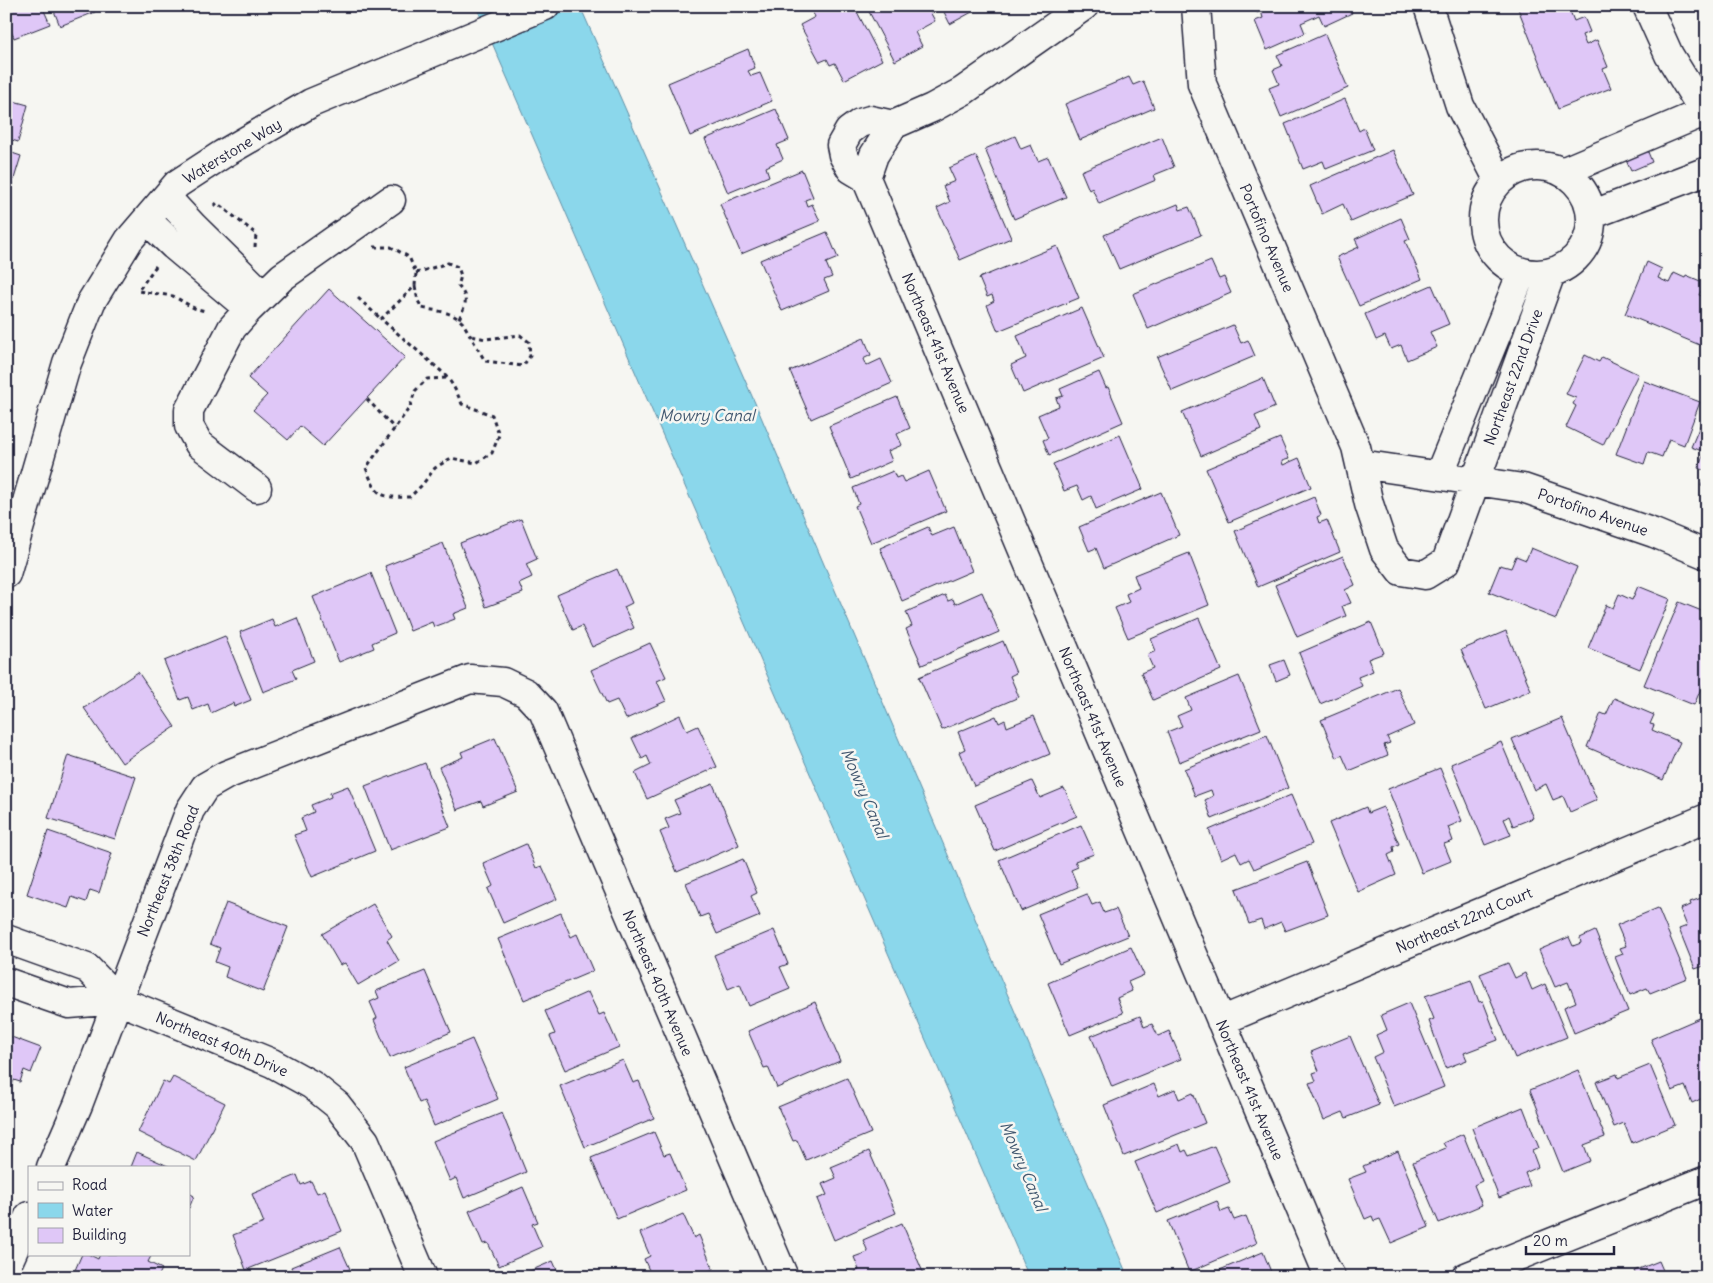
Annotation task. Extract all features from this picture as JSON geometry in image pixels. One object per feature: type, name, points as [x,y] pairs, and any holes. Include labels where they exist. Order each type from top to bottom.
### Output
[{"type":"street","name":"Waterstone Way","points":[[6,574],[67,363],[91,302],[129,240],[178,184],[216,159],[311,103],[544,6]]},
{"type":"street","name":"Northeast 41st Avenue","points":[[1084,6],[963,91],[932,108],[893,125],[870,166],[1221,1021],[1325,1267],[1331,1277]]},
{"type":"street","name":"Portofino Avenue","points":[[1196,6],[1202,84],[1356,447],[1369,504],[1384,549],[1401,571],[1425,575],[1446,562],[1476,480]]},
{"type":"street","points":[[1428,6],[1460,106],[1499,181]]},
{"type":"street","points":[[1562,172],[1705,114],[1669,55],[1647,6]]},
{"type":"street","points":[[1546,166],[1562,172],[1577,183],[1587,198],[1591,216],[1590,231],[1585,245],[1565,267],[1550,273],[1522,272],[1507,266],[1495,255],[1486,241],[1483,226],[1484,210],[1489,194],[1499,181],[1513,172],[1529,167],[1546,166]]},
{"type":"street","points":[[1591,216],[1707,171]]},
{"type":"street","points":[[166,197],[193,226],[256,302]]},
{"type":"street","points":[[257,488],[199,444],[189,426],[189,410],[232,328],[256,302],[282,277],[391,200]]},
{"type":"street","points":[[147,220],[174,246],[256,302]]},
{"type":"street","name":"Northeast 22nd Drive","points":[[1439,476],[1522,272]]},
{"type":"street","name":"Northeast 22nd Drive","points":[[1476,480],[1550,273]]},
{"type":"street","name":"Portofino Avenue","points":[[1360,464],[1523,488],[1654,533],[1707,555]]},
{"type":"street","name":"Northeast 38th Road","points":[[50,1166],[78,1105],[190,810],[205,787],[226,775],[470,679],[503,682],[526,693]]},
{"type":"street","name":"Northeast 40th Avenue","points":[[526,693],[543,711],[784,1277]]},
{"type":"street","name":"Northeast 22nd Court","points":[[1221,1021],[1707,818]]},
{"type":"street","points":[[6,939],[87,968],[118,1000]]},
{"type":"street","points":[[6,982],[69,1004],[118,1000]]},
{"type":"street","name":"Northeast 40th Drive","points":[[118,1000],[272,1062],[312,1084],[337,1105],[365,1141],[423,1277]]},
{"type":"street","points":[[1466,1277],[1707,1180]]},
{"type":"street","points":[[6,1267],[28,1218]]},
{"type":"path","points":[[368,248],[391,247],[409,257],[416,273],[415,286],[418,301],[422,308],[453,314],[460,319],[485,361],[523,366],[530,356],[529,342],[520,335],[486,340],[471,336]]},
{"type":"path","points":[[416,273],[448,263],[458,267],[461,276],[458,286],[464,292],[466,301],[460,319]]},
{"type":"path","points":[[381,319],[415,286]]},
{"type":"path","points":[[358,298],[447,378],[453,384],[462,404],[492,415],[499,435],[492,453],[476,463],[451,458],[435,468],[410,497],[388,498],[374,488],[366,468],[410,407],[415,391],[427,379],[447,378]]},
{"type":"path","points":[[367,399],[394,429]]},
{"type":"water","name":"Mowry Canal","points":[[476,6],[580,6],[759,412],[1128,1277],[1029,1277]]},
{"type":"building","points":[[6,6],[42,6],[50,24],[14,38],[6,19]]},
{"type":"building","points":[[52,6],[92,6],[95,12],[60,26]]},
{"type":"building","points":[[822,6],[854,6],[882,60],[844,80],[835,63],[830,65],[827,59],[820,62],[800,25],[815,17],[812,11]]},
{"type":"building","points":[[866,6],[927,6],[935,21],[915,32],[922,46],[895,61]]},
{"type":"building","points":[[941,6],[983,6],[950,24]]},
{"type":"building","points":[[1254,6],[1349,6],[1352,13],[1324,26],[1319,15],[1301,23],[1305,33],[1267,50],[1255,21],[1263,18],[1261,11],[1257,13]]},
{"type":"building","points":[[1517,6],[1580,6],[1570,11],[1574,21],[1584,17],[1590,32],[1582,35],[1586,45],[1597,40],[1608,67],[1603,69],[1611,88],[1558,109]]},
{"type":"building","points":[[1325,34],[1348,88],[1281,117],[1269,88],[1279,84],[1273,70],[1282,66],[1277,55]]},
{"type":"building","points":[[748,49],[755,68],[748,71],[751,76],[760,73],[772,101],[690,136],[668,83]]},
{"type":"building","points":[[1129,77],[1133,85],[1143,81],[1154,108],[1080,140],[1065,104]]},
{"type":"building","points":[[6,99],[28,105],[18,142],[6,138]]},
{"type":"building","points":[[1345,99],[1359,131],[1364,128],[1373,150],[1326,169],[1323,161],[1303,169],[1285,124]]},
{"type":"building","points":[[776,109],[789,140],[777,145],[783,159],[766,167],[769,176],[728,193],[705,139]]},
{"type":"building","points":[[1015,136],[1021,149],[1031,145],[1038,161],[1048,157],[1066,197],[1014,219],[985,149]]},
{"type":"building","points":[[1162,137],[1174,167],[1154,175],[1156,180],[1099,204],[1092,188],[1089,190],[1081,171]]},
{"type":"building","points":[[1646,147],[1652,162],[1631,171],[1624,156]]},
{"type":"building","points":[[1393,150],[1413,195],[1351,222],[1343,204],[1322,214],[1310,186]]},
{"type":"building","points":[[6,151],[21,156],[10,192],[6,191]]},
{"type":"building","points":[[976,156],[1011,238],[960,260],[937,208],[950,202],[943,186],[955,181],[949,168]]},
{"type":"building","points":[[802,170],[813,197],[805,200],[807,206],[812,204],[820,221],[741,254],[720,204]]},
{"type":"building","points":[[1178,204],[1180,210],[1189,207],[1201,235],[1119,269],[1104,235]]},
{"type":"building","points":[[1401,218],[1410,239],[1405,241],[1422,279],[1359,306],[1337,257],[1359,247],[1355,239]]},
{"type":"building","points":[[827,232],[838,258],[826,263],[832,277],[824,280],[829,291],[782,311],[760,260]]},
{"type":"building","points":[[1057,246],[1079,298],[998,331],[987,305],[994,301],[992,295],[987,297],[979,278]]},
{"type":"building","points":[[1211,261],[1219,279],[1224,277],[1231,293],[1148,329],[1133,294]]},
{"type":"building","points":[[1647,262],[1662,269],[1658,278],[1669,283],[1674,273],[1685,278],[1686,275],[1705,283],[1699,295],[1707,298],[1707,348],[1625,314]]},
{"type":"building","points":[[1432,285],[1449,324],[1430,332],[1437,347],[1407,360],[1401,345],[1391,349],[1385,336],[1376,340],[1365,314]]},
{"type":"building","points":[[329,289],[405,357],[323,446],[300,426],[288,440],[253,410],[267,395],[248,378]]},
{"type":"building","points":[[1082,308],[1104,358],[1023,393],[1011,365],[1026,358],[1017,336]]},
{"type":"building","points":[[1233,325],[1241,343],[1248,340],[1255,356],[1172,391],[1157,357]]},
{"type":"building","points":[[864,338],[871,355],[863,359],[866,366],[881,359],[892,383],[811,419],[790,371]]},
{"type":"building","points":[[1585,355],[1599,362],[1602,357],[1638,374],[1603,445],[1566,427],[1576,406],[1573,404],[1576,398],[1566,394]]},
{"type":"building","points":[[1099,372],[1106,388],[1108,387],[1123,422],[1049,455],[1043,440],[1048,438],[1038,415],[1059,406],[1056,398],[1063,396],[1060,389]]},
{"type":"building","points":[[1263,378],[1275,407],[1255,416],[1261,430],[1201,456],[1182,412]]},
{"type":"building","points":[[1644,381],[1700,402],[1684,445],[1669,439],[1662,457],[1648,452],[1644,464],[1616,454]]},
{"type":"building","points":[[897,397],[910,428],[897,434],[902,445],[888,451],[892,461],[851,479],[829,426]]},
{"type":"building","points":[[1707,409],[1707,471],[1698,468],[1705,452],[1691,447]]},
{"type":"building","points":[[1120,435],[1143,489],[1096,509],[1091,496],[1083,500],[1077,486],[1064,491],[1053,464]]},
{"type":"building","points":[[1280,438],[1289,459],[1282,461],[1283,465],[1299,458],[1311,487],[1229,522],[1206,469]]},
{"type":"building","points":[[893,471],[896,478],[901,476],[904,482],[929,471],[946,511],[871,543],[855,506],[859,504],[853,488]]},
{"type":"building","points":[[1707,473],[1707,488],[1701,486]]},
{"type":"building","points":[[1161,492],[1179,535],[1104,568],[1096,548],[1089,551],[1079,527]]},
{"type":"building","points":[[1314,497],[1321,515],[1317,517],[1319,523],[1327,520],[1340,552],[1258,587],[1235,531]]},
{"type":"building","points":[[521,519],[537,559],[526,564],[532,577],[519,583],[523,593],[486,607],[460,543]]},
{"type":"building","points":[[928,527],[932,536],[954,527],[972,571],[902,601],[880,548]]},
{"type":"building","points":[[443,543],[468,608],[453,614],[455,619],[434,627],[432,622],[410,631],[385,566]]},
{"type":"building","points":[[1531,548],[1577,567],[1556,619],[1489,592],[1500,565],[1511,568],[1516,556],[1526,560]]},
{"type":"building","points":[[1189,553],[1209,605],[1128,638],[1115,608],[1129,602],[1126,594],[1139,588],[1134,575]]},
{"type":"building","points":[[1343,556],[1355,585],[1345,590],[1351,603],[1342,606],[1346,616],[1297,637],[1275,585]]},
{"type":"building","points":[[617,569],[632,603],[624,607],[634,628],[592,647],[582,626],[573,630],[557,595]]},
{"type":"building","points":[[371,573],[395,633],[372,643],[374,648],[339,662],[313,597]]},
{"type":"building","points":[[1638,586],[1670,599],[1640,669],[1588,648],[1606,605],[1613,608],[1619,594],[1632,600]]},
{"type":"building","points":[[982,592],[999,632],[922,665],[906,629],[912,626],[906,612],[945,595],[948,601],[953,599],[955,604]]},
{"type":"building","points":[[1679,602],[1707,613],[1707,619],[1701,632],[1707,635],[1707,675],[1694,705],[1644,685]]},
{"type":"building","points":[[297,618],[314,661],[292,670],[296,679],[263,692],[240,632],[272,619],[275,627]]},
{"type":"building","points":[[1199,618],[1221,670],[1153,700],[1141,673],[1153,668],[1147,655],[1156,651],[1151,639]]},
{"type":"building","points":[[1371,622],[1384,653],[1368,659],[1373,671],[1358,677],[1362,686],[1320,704],[1299,653]]},
{"type":"building","points":[[1506,631],[1531,690],[1486,709],[1461,650]]},
{"type":"building","points":[[225,636],[251,700],[234,707],[233,703],[211,713],[208,704],[193,710],[188,697],[180,700],[164,661]]},
{"type":"building","points":[[1003,641],[1016,673],[1010,676],[1019,697],[942,730],[919,677]]},
{"type":"building","points":[[650,643],[666,677],[657,681],[666,701],[626,719],[617,700],[607,704],[591,670]]},
{"type":"building","points":[[1284,660],[1290,675],[1276,681],[1270,665]]},
{"type":"building","points":[[138,672],[175,727],[122,763],[84,708]]},
{"type":"building","points":[[1239,676],[1261,729],[1179,762],[1167,732],[1182,726],[1177,716],[1191,710],[1186,698]]},
{"type":"building","points":[[1398,688],[1414,725],[1387,737],[1390,743],[1384,745],[1388,755],[1349,771],[1342,755],[1337,758],[1321,720]]},
{"type":"building","points":[[1614,698],[1654,715],[1650,724],[1654,725],[1652,730],[1680,742],[1663,780],[1587,747],[1601,713],[1606,715]]},
{"type":"building","points":[[680,715],[687,731],[698,726],[717,767],[647,799],[635,773],[651,765],[647,756],[642,759],[632,738]]},
{"type":"building","points":[[996,716],[999,723],[1005,720],[1007,727],[1034,716],[1050,754],[974,786],[959,752],[965,749],[958,732]]},
{"type":"building","points":[[1562,718],[1597,800],[1570,812],[1563,796],[1553,800],[1546,784],[1534,790],[1512,739]]},
{"type":"building","points":[[1267,735],[1288,788],[1212,819],[1205,800],[1213,796],[1211,790],[1195,796],[1184,769]]},
{"type":"building","points":[[495,738],[518,792],[483,806],[481,801],[457,810],[439,767],[463,757],[461,752]]},
{"type":"building","points":[[1501,742],[1533,818],[1513,826],[1509,816],[1504,819],[1511,835],[1485,845],[1451,764]]},
{"type":"building","points":[[68,755],[136,777],[115,839],[48,818]]},
{"type":"building","points":[[425,763],[450,827],[390,850],[365,786]]},
{"type":"building","points":[[1440,768],[1462,821],[1448,827],[1453,841],[1444,844],[1451,861],[1422,873],[1388,789]]},
{"type":"building","points":[[1032,781],[1040,798],[1064,788],[1077,816],[995,851],[975,805]]},
{"type":"building","points":[[713,784],[739,845],[677,872],[660,832],[669,828],[665,819],[680,813],[674,800]]},
{"type":"building","points":[[348,786],[375,851],[312,877],[294,835],[306,831],[301,818],[314,812],[311,805],[331,797],[330,793]]},
{"type":"building","points":[[1291,795],[1312,844],[1254,869],[1249,859],[1241,863],[1236,852],[1221,859],[1209,830]]},
{"type":"building","points":[[1366,807],[1368,813],[1383,807],[1399,844],[1393,847],[1394,852],[1388,855],[1396,875],[1358,892],[1329,823]]},
{"type":"building","points":[[1081,825],[1094,854],[1075,861],[1078,867],[1071,870],[1078,887],[1021,911],[999,860]]},
{"type":"building","points":[[48,831],[112,853],[99,893],[90,890],[86,902],[72,897],[68,908],[27,894]]},
{"type":"building","points":[[526,844],[536,868],[542,866],[557,899],[503,923],[488,889],[493,886],[483,863]]},
{"type":"building","points":[[743,859],[757,893],[751,896],[760,916],[717,934],[708,914],[700,917],[686,883]]},
{"type":"building","points":[[1307,862],[1328,915],[1285,931],[1281,922],[1264,929],[1261,920],[1249,924],[1236,889]]},
{"type":"building","points":[[1087,894],[1092,905],[1100,902],[1104,913],[1116,909],[1128,936],[1059,964],[1038,914]]},
{"type":"building","points":[[1707,896],[1707,965],[1695,969],[1679,929],[1687,926],[1680,909],[1691,905],[1690,902]]},
{"type":"building","points":[[226,903],[288,927],[263,992],[225,977],[228,967],[215,962],[220,948],[210,944]]},
{"type":"building","points":[[373,904],[392,936],[387,940],[399,961],[358,985],[345,963],[340,965],[322,934]]},
{"type":"building","points":[[1658,908],[1687,978],[1650,993],[1647,988],[1630,995],[1615,957],[1623,954],[1620,948],[1626,946],[1617,925]]},
{"type":"building","points":[[561,913],[571,937],[577,934],[593,971],[524,1000],[498,939]]},
{"type":"building","points":[[774,930],[788,964],[780,967],[790,989],[749,1006],[740,984],[728,989],[714,955]]},
{"type":"building","points":[[1595,931],[1628,1011],[1574,1033],[1564,1007],[1576,1002],[1568,982],[1555,987],[1539,950],[1569,937],[1573,946],[1581,943],[1580,938]]},
{"type":"building","points":[[1131,947],[1144,975],[1128,982],[1132,991],[1117,998],[1123,1013],[1070,1035],[1048,983]]},
{"type":"building","points":[[1508,963],[1515,978],[1525,973],[1532,990],[1545,984],[1567,1037],[1515,1058],[1480,974]]},
{"type":"building","points":[[425,971],[451,1032],[390,1058],[374,1020],[377,1018],[370,1002],[379,998],[376,991]]},
{"type":"building","points":[[1471,980],[1479,1002],[1483,1001],[1498,1040],[1464,1053],[1467,1060],[1446,1068],[1429,1021],[1434,1019],[1425,996]]},
{"type":"building","points":[[588,992],[599,1015],[604,1013],[619,1047],[565,1070],[550,1036],[555,1034],[545,1011]]},
{"type":"building","points":[[815,1002],[840,1061],[777,1088],[768,1067],[764,1068],[748,1031]]},
{"type":"building","points":[[1409,1003],[1444,1087],[1394,1107],[1373,1057],[1383,1052],[1376,1035],[1387,1030],[1381,1015]]},
{"type":"building","points":[[1140,1016],[1144,1027],[1152,1024],[1158,1036],[1169,1031],[1181,1059],[1112,1087],[1091,1036]]},
{"type":"building","points":[[1702,1017],[1707,1029],[1707,1106],[1703,1098],[1692,1103],[1685,1086],[1672,1091],[1651,1039]]},
{"type":"building","points":[[6,1035],[41,1048],[31,1073],[24,1070],[20,1082],[14,1080],[6,1100]]},
{"type":"building","points":[[1350,1036],[1379,1105],[1346,1118],[1343,1112],[1324,1120],[1309,1083],[1316,1081],[1313,1073],[1319,1071],[1311,1052]]},
{"type":"building","points":[[472,1039],[498,1099],[434,1126],[424,1101],[419,1103],[404,1067]]},
{"type":"building","points":[[623,1060],[633,1083],[639,1081],[654,1118],[585,1147],[560,1086]]},
{"type":"building","points":[[1650,1065],[1675,1125],[1632,1143],[1624,1123],[1614,1127],[1596,1082],[1617,1074],[1618,1078]]},
{"type":"building","points":[[1578,1070],[1605,1137],[1584,1145],[1590,1161],[1563,1172],[1530,1090]]},
{"type":"building","points":[[173,1077],[225,1103],[196,1161],[138,1132],[163,1081],[169,1084]]},
{"type":"building","points":[[847,1078],[871,1133],[806,1160],[797,1140],[793,1141],[778,1107]]},
{"type":"building","points":[[1154,1084],[1159,1096],[1175,1089],[1179,1099],[1193,1093],[1205,1123],[1124,1156],[1104,1105]]},
{"type":"building","points":[[1523,1107],[1539,1148],[1532,1151],[1538,1167],[1525,1173],[1530,1186],[1499,1198],[1472,1128]]},
{"type":"building","points":[[502,1113],[526,1172],[464,1198],[456,1178],[450,1181],[433,1141]]},
{"type":"building","points":[[654,1132],[664,1155],[670,1153],[686,1190],[617,1219],[591,1158]]},
{"type":"building","points":[[1463,1134],[1482,1181],[1474,1185],[1482,1205],[1439,1223],[1413,1162],[1446,1148],[1443,1143]]},
{"type":"building","points":[[1179,1144],[1182,1152],[1186,1150],[1189,1156],[1214,1146],[1230,1182],[1157,1213],[1135,1162]]},
{"type":"building","points":[[869,1151],[896,1213],[834,1240],[817,1199],[827,1195],[822,1184],[836,1178],[831,1167]]},
{"type":"building","points":[[1398,1151],[1429,1227],[1391,1243],[1380,1219],[1374,1221],[1372,1216],[1365,1219],[1348,1179],[1366,1172],[1363,1166]]},
{"type":"building","points":[[137,1152],[168,1166],[131,1166]]},
{"type":"building","points":[[297,1175],[301,1185],[311,1181],[317,1193],[325,1190],[342,1231],[246,1270],[233,1235],[264,1223],[252,1194]]},
{"type":"building","points":[[523,1187],[538,1222],[532,1224],[542,1247],[499,1266],[488,1243],[483,1244],[469,1211]]},
{"type":"building","points":[[190,1194],[194,1196],[190,1206]]},
{"type":"building","points":[[1217,1201],[1221,1212],[1229,1209],[1234,1220],[1246,1216],[1257,1243],[1189,1272],[1168,1221]]},
{"type":"building","points":[[683,1214],[694,1238],[699,1235],[713,1269],[695,1277],[652,1277],[644,1259],[650,1256],[640,1233]]},
{"type":"building","points":[[902,1223],[925,1277],[852,1277],[851,1273],[859,1270],[854,1257],[868,1252],[863,1240]]},
{"type":"building","points":[[340,1247],[350,1269],[343,1272],[345,1277],[295,1277],[291,1267]]},
{"type":"building","points":[[1263,1252],[1273,1277],[1203,1277]]},
{"type":"building","points":[[81,1256],[92,1256],[98,1259],[99,1256],[151,1256],[148,1262],[162,1269],[158,1277],[72,1277]]},
{"type":"building","points":[[553,1261],[560,1277],[516,1277]]},
{"type":"building","points":[[1659,1261],[1665,1275],[1676,1271],[1678,1277],[1637,1277],[1634,1271]]}]
